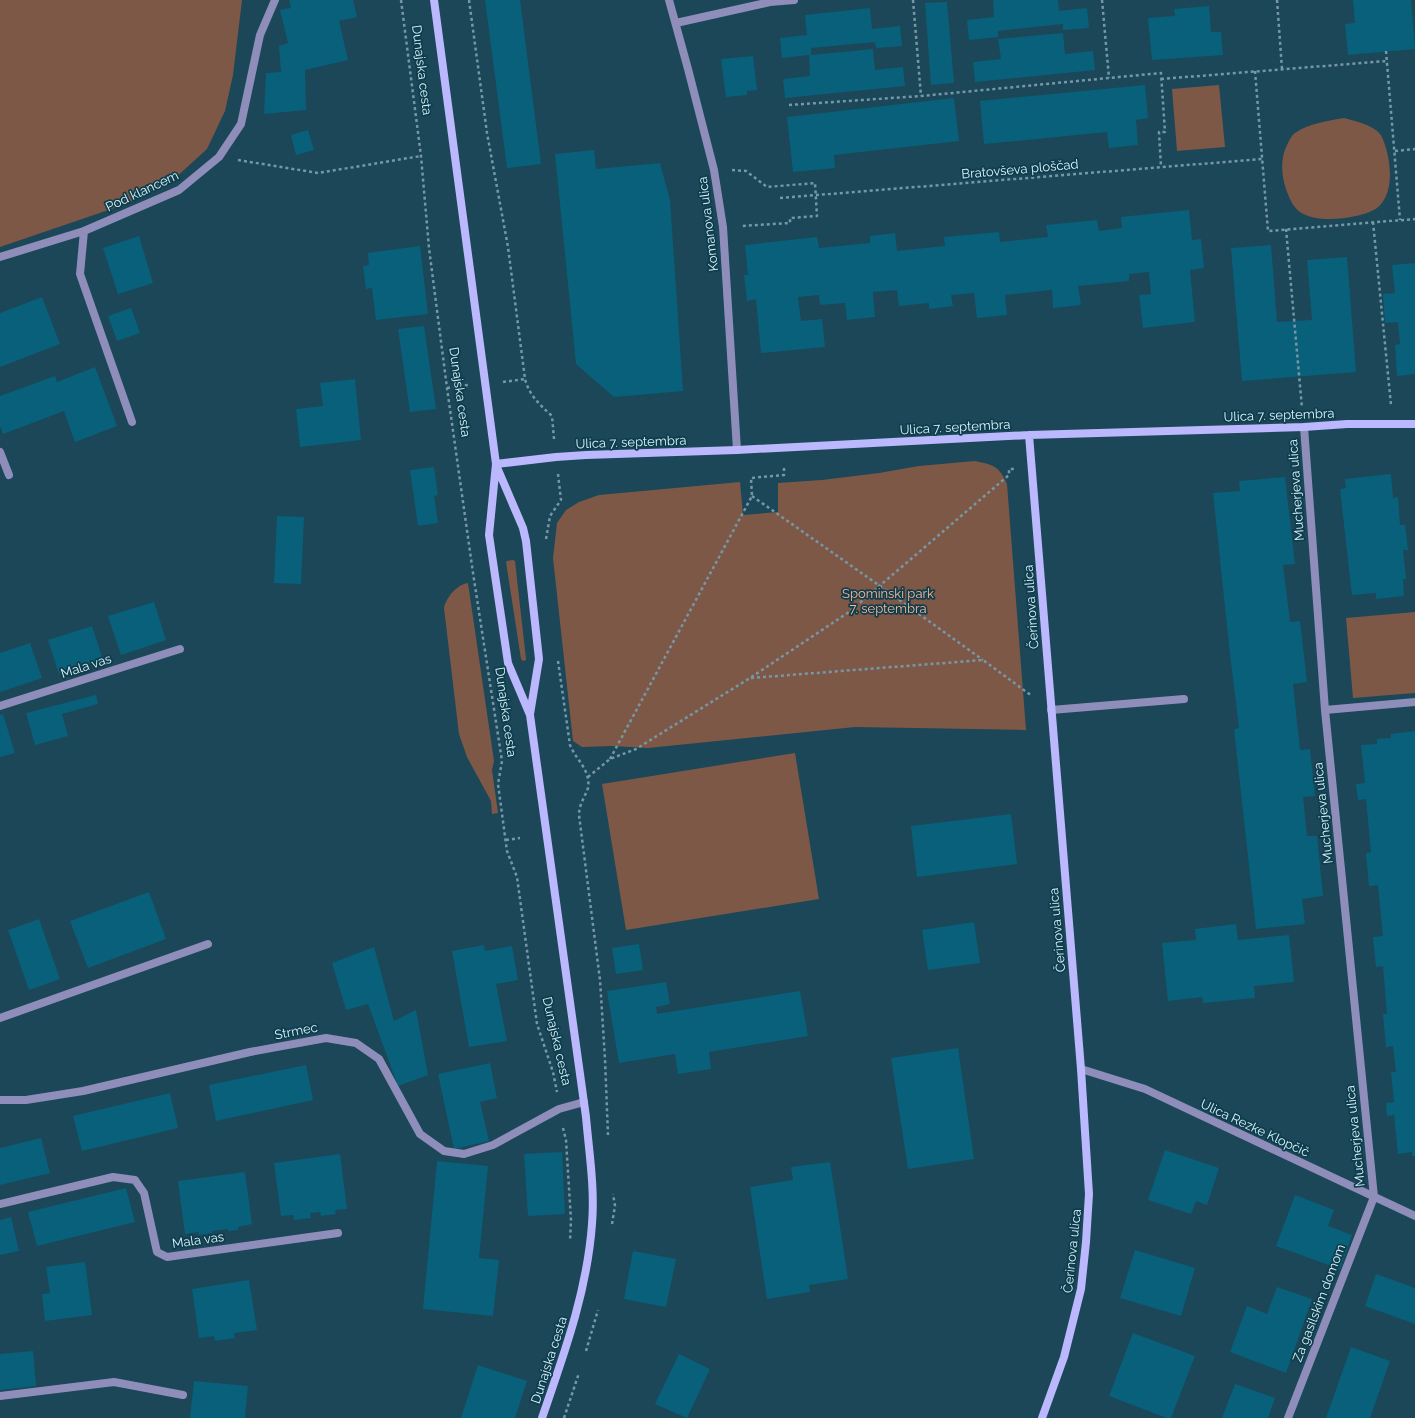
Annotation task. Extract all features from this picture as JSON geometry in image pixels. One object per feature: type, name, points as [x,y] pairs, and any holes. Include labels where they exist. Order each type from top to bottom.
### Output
[{"type":"street","name":"Pod klancem","points":[[0,257],[84,231],[179,190],[219,157],[241,124],[260,35],[275,0]]},
{"type":"street","name":"Dunajska cesta","points":[[434,0],[496,464],[489,535],[508,663],[530,715],[584,1102],[592,1180],[592,1222],[585,1280],[575,1319],[542,1418]]},
{"type":"street","name":"Komanova ulica","points":[[669,0],[714,170],[723,228],[737,450]]},
{"type":"street","points":[[676,23],[770,2],[794,0]]},
{"type":"street","points":[[84,231],[80,274],[132,422]]},
{"type":"street","name":"Ulica 7. septembra","points":[[496,464],[586,455],[737,450],[1029,435],[1304,427],[1347,424],[1415,424]]},
{"type":"street","name":"Mucherjeva ulica","points":[[1304,427],[1325,710],[1374,1197]]},
{"type":"street","name":"Čerinova ulica","points":[[1029,435],[1081,1069],[1089,1194],[1084,1269],[1076,1312],[1064,1357],[1042,1418]]},
{"type":"street","points":[[0,452],[9,475]]},
{"type":"street","name":"Dunajska cesta","points":[[496,464],[523,528],[526,541],[539,659],[530,715]]},
{"type":"street","name":"Mala vas","points":[[0,706],[180,649]]},
{"type":"street","points":[[1051,710],[1184,698]]},
{"type":"street","points":[[1325,710],[1415,702]]},
{"type":"street","points":[[0,1018],[208,944]]},
{"type":"street","name":"Strmec","points":[[0,1100],[26,1100],[83,1091],[250,1052],[326,1038],[356,1043],[379,1059],[420,1134],[444,1151],[464,1154],[493,1145],[559,1109],[584,1102]]},
{"type":"street","name":"Ulica Rezke Klopčič","points":[[1081,1069],[1145,1090],[1415,1216]]},
{"type":"street","name":"Mala vas","points":[[0,1204],[113,1177],[135,1180],[144,1193],[158,1252],[167,1257],[338,1232]]},
{"type":"street","name":"Za gasilskim domom","points":[[1288,1418],[1374,1197]]},
{"type":"street","points":[[0,1396],[114,1382],[183,1395]]},
{"type":"path","name":"Dunajska cesta","points":[[401,0],[421,156],[429,248],[447,388],[473,573],[502,761],[498,784],[507,851],[517,877],[537,1024],[553,1072],[566,1140],[571,1220],[570,1246]]},
{"type":"path","points":[[469,0],[487,133],[508,247],[525,379],[528,388],[538,403],[552,416],[552,422]]},
{"type":"path","points":[[913,0],[921,96]]},
{"type":"path","points":[[1102,0],[1109,78]]},
{"type":"path","points":[[1277,0],[1282,70]]},
{"type":"path","points":[[1386,51],[1400,220]]},
{"type":"path","points":[[1161,79],[1387,61]]},
{"type":"path","points":[[1255,72],[1268,231],[1415,219]]},
{"type":"path","points":[[789,105],[921,96],[1161,73],[1165,132],[1159,132],[1161,167]]},
{"type":"path","points":[[1395,151],[1415,149]]},
{"type":"path","points":[[219,157],[318,173],[421,156]]},
{"type":"path","name":"Bratovševa ploščad","points":[[780,198],[1262,159]]},
{"type":"path","points":[[714,170],[746,171],[767,187],[815,183],[818,216],[790,218],[790,223],[723,228]]},
{"type":"path","points":[[1373,222],[1392,424]]},
{"type":"path","points":[[1286,229],[1304,427]]},
{"type":"path","points":[[610,759],[752,496],[751,478],[784,475],[783,447]]},
{"type":"path","points":[[588,777],[610,759],[636,749],[750,678],[849,612],[1009,475],[1009,470],[1032,468]]},
{"type":"path","points":[[546,545],[550,516],[561,500],[561,495]]},
{"type":"path","points":[[752,496],[880,586],[1051,710]]},
{"type":"path","points":[[558,653],[570,745],[584,766],[588,777],[588,787],[580,804],[579,815],[600,980],[608,1138]]},
{"type":"path","points":[[750,678],[983,660]]},
{"type":"path","points":[[506,840],[520,838]]},
{"type":"green space","points":[[0,0],[242,0],[233,75],[225,111],[207,149],[173,180],[126,204],[0,247]]},
{"type":"green space","points":[[1219,85],[1225,147],[1177,151],[1172,89]]},
{"type":"green space","points":[[1344,118],[1373,128],[1381,136],[1384,142],[1390,168],[1387,194],[1383,202],[1377,208],[1371,212],[1353,217],[1322,219],[1303,214],[1291,201],[1285,187],[1282,165],[1285,150],[1295,133],[1319,123]]},
{"type":"green space","name":"Spominski park 7. septembra","points":[[975,461],[995,467],[1001,473],[1007,484],[1026,730],[855,727],[648,748],[612,746],[582,747],[573,741],[553,558],[557,523],[566,510],[579,502],[599,495],[740,482],[743,515],[778,512],[778,483],[822,480],[879,473],[919,466]]},
{"type":"green space","points":[[513,560],[515,561],[526,659],[523,661],[521,659],[506,562]]},
{"type":"green space","points":[[468,583],[494,761],[492,770],[498,813],[492,814],[491,801],[467,757],[459,734],[444,608],[452,592],[459,586]]},
{"type":"green space","points":[[1415,612],[1415,693],[1353,698],[1346,618]]},
{"type":"green space","points":[[795,753],[819,899],[626,930],[602,784]]},
{"type":"building","points":[[289,0],[353,0],[357,17],[339,21],[348,60],[305,70],[306,110],[264,114],[266,73],[281,72],[279,46],[288,43],[280,10],[291,8]]},
{"type":"building","points":[[485,0],[520,0],[541,164],[507,168]]},
{"type":"building","points":[[993,0],[1058,0],[1059,11],[1087,8],[1089,28],[1063,30],[1063,24],[998,31],[998,37],[969,40],[967,20],[994,17]]},
{"type":"building","points":[[1353,0],[1411,0],[1415,49],[1348,55],[1345,24],[1355,23]]},
{"type":"building","points":[[947,2],[954,83],[931,85],[925,3]]},
{"type":"building","points":[[1209,6],[1211,32],[1221,32],[1223,55],[1152,60],[1148,18],[1175,16],[1174,9]]},
{"type":"building","points":[[870,8],[872,29],[900,26],[902,46],[876,48],[875,42],[811,48],[811,55],[873,49],[875,70],[903,67],[905,86],[785,98],[783,79],[810,76],[809,55],[782,58],[780,38],[807,35],[805,15]]},
{"type":"building","points":[[1063,33],[1065,54],[1093,51],[1095,70],[975,82],[973,62],[1001,59],[998,39]]},
{"type":"building","points":[[753,56],[757,90],[747,91],[747,95],[726,97],[721,59]]},
{"type":"building","points":[[1145,85],[1148,118],[1136,120],[1138,145],[1109,148],[1107,132],[984,144],[980,101]]},
{"type":"building","points":[[954,98],[959,141],[834,155],[835,168],[793,172],[787,117]]},
{"type":"building","points":[[308,130],[314,150],[296,155],[291,135]]},
{"type":"building","points":[[594,150],[596,169],[660,163],[670,200],[683,391],[614,397],[576,364],[555,154]]},
{"type":"building","points":[[1189,210],[1192,240],[1201,239],[1204,268],[1190,270],[1195,322],[1143,328],[1139,295],[1151,294],[1149,272],[1129,274],[1129,281],[1078,286],[1081,305],[1053,308],[1052,290],[1005,295],[1007,315],[977,318],[974,293],[951,295],[953,306],[929,309],[929,303],[899,306],[897,290],[873,292],[875,317],[847,320],[845,303],[820,305],[819,295],[798,297],[801,321],[822,319],[825,347],[761,353],[756,299],[747,301],[744,275],[748,275],[745,245],[817,237],[819,248],[870,243],[870,236],[895,233],[897,251],[945,246],[944,237],[999,232],[1000,242],[1048,237],[1046,225],[1097,220],[1099,231],[1122,228],[1121,217]]},
{"type":"building","points":[[139,236],[153,283],[118,294],[103,248]]},
{"type":"building","points":[[1271,245],[1277,322],[1312,320],[1307,260],[1347,257],[1356,372],[1242,381],[1231,248]]},
{"type":"building","points":[[420,246],[428,314],[376,320],[372,288],[366,289],[363,266],[369,265],[368,253]]},
{"type":"building","points":[[1415,263],[1415,374],[1397,376],[1395,345],[1400,344],[1398,322],[1385,323],[1383,294],[1395,293],[1392,265]]},
{"type":"building","points":[[42,297],[60,344],[0,367],[0,313]]},
{"type":"building","points":[[131,308],[140,333],[117,341],[108,316]]},
{"type":"building","points":[[424,326],[436,409],[410,412],[398,329]]},
{"type":"building","points":[[95,367],[117,426],[75,442],[64,411],[3,434],[0,426],[0,396],[55,376],[57,382]]},
{"type":"building","points":[[355,379],[361,440],[300,447],[296,409],[323,406],[320,383]]},
{"type":"building","points":[[434,467],[438,495],[434,496],[438,523],[418,526],[410,470]]},
{"type":"building","points":[[1391,474],[1393,498],[1398,497],[1400,525],[1405,525],[1408,550],[1403,550],[1406,579],[1403,579],[1404,596],[1376,599],[1376,593],[1352,595],[1340,489],[1346,488],[1345,479]]},
{"type":"building","points":[[1285,477],[1295,564],[1283,565],[1290,622],[1300,621],[1307,682],[1293,684],[1300,750],[1310,749],[1315,796],[1303,797],[1307,836],[1317,836],[1323,896],[1302,899],[1305,924],[1256,929],[1234,729],[1239,728],[1213,493],[1240,491],[1239,481]]},
{"type":"building","points":[[277,516],[304,517],[301,584],[274,583]]},
{"type":"building","points":[[154,602],[166,640],[121,655],[108,616]]},
{"type":"building","points":[[92,626],[103,660],[59,674],[48,640]]},
{"type":"building","points":[[30,643],[42,678],[0,692],[0,653]]},
{"type":"building","points":[[96,695],[98,704],[62,714],[68,736],[35,745],[26,713]]},
{"type":"building","points":[[3,714],[15,753],[0,757],[0,715]]},
{"type":"building","points":[[1415,731],[1415,1156],[1412,1156],[1412,1152],[1398,1154],[1394,1115],[1387,1116],[1386,1103],[1394,1102],[1391,1072],[1396,1072],[1393,1046],[1386,1047],[1383,1014],[1387,1014],[1383,966],[1376,967],[1373,937],[1383,936],[1378,885],[1369,886],[1366,853],[1371,852],[1366,799],[1358,800],[1356,784],[1365,783],[1361,745],[1377,744],[1377,739],[1391,738],[1391,734]]},
{"type":"building","points":[[1011,814],[1017,864],[917,877],[911,826]]},
{"type":"building","points":[[149,892],[166,939],[88,968],[70,921]]},
{"type":"building","points":[[39,919],[60,979],[29,990],[8,930]]},
{"type":"building","points":[[974,922],[980,963],[928,970],[922,930]]},
{"type":"building","points":[[1236,924],[1238,940],[1289,935],[1294,982],[1254,986],[1255,998],[1203,1003],[1202,997],[1168,1001],[1162,943],[1196,940],[1195,929]]},
{"type":"building","points":[[639,944],[643,970],[616,974],[612,948]]},
{"type":"building","points":[[484,945],[485,951],[512,946],[518,980],[496,984],[507,1041],[469,1047],[452,951]]},
{"type":"building","points":[[374,947],[394,1021],[416,1010],[428,1075],[398,1086],[368,1004],[346,1010],[332,963]]},
{"type":"building","points":[[666,982],[670,1004],[656,1007],[657,1014],[800,991],[808,1036],[709,1052],[711,1069],[678,1074],[675,1054],[619,1063],[607,991]]},
{"type":"building","points":[[958,1048],[974,1159],[908,1169],[891,1058]]},
{"type":"building","points":[[490,1063],[497,1098],[480,1102],[489,1141],[454,1149],[438,1074]]},
{"type":"building","points":[[306,1065],[313,1100],[216,1121],[209,1085]]},
{"type":"building","points":[[170,1093],[178,1128],[82,1151],[73,1116]]},
{"type":"building","points":[[41,1138],[50,1173],[0,1185],[0,1148]]},
{"type":"building","points":[[1165,1150],[1219,1168],[1207,1205],[1196,1201],[1191,1214],[1148,1200]]},
{"type":"building","points":[[562,1152],[565,1214],[528,1216],[524,1154]]},
{"type":"building","points":[[340,1154],[347,1209],[335,1210],[336,1214],[321,1216],[320,1212],[310,1213],[311,1218],[294,1220],[293,1215],[281,1216],[274,1163]]},
{"type":"building","points":[[437,1161],[488,1166],[479,1258],[499,1260],[493,1316],[423,1309]]},
{"type":"building","points":[[830,1162],[848,1279],[809,1285],[810,1292],[767,1299],[750,1187],[793,1180],[791,1167]]},
{"type":"building","points":[[245,1172],[252,1224],[238,1227],[238,1230],[228,1231],[228,1229],[212,1231],[212,1233],[199,1235],[198,1232],[185,1234],[178,1181]]},
{"type":"building","points":[[126,1188],[135,1222],[37,1246],[28,1212]]},
{"type":"building","points":[[1295,1195],[1334,1210],[1328,1226],[1352,1235],[1340,1269],[1276,1246]]},
{"type":"building","points":[[11,1217],[19,1251],[0,1255],[0,1220]]},
{"type":"building","points":[[1135,1250],[1195,1268],[1181,1316],[1120,1298]]},
{"type":"building","points":[[633,1251],[676,1259],[666,1307],[624,1299]]},
{"type":"building","points":[[85,1262],[92,1315],[45,1321],[42,1294],[50,1293],[46,1267]]},
{"type":"building","points":[[1376,1274],[1415,1288],[1415,1324],[1365,1306]]},
{"type":"building","points":[[249,1280],[257,1330],[234,1333],[235,1338],[215,1341],[214,1336],[199,1338],[192,1289]]},
{"type":"building","points":[[1277,1287],[1312,1299],[1286,1373],[1230,1352],[1247,1306],[1267,1314]]},
{"type":"building","points":[[1133,1333],[1195,1356],[1171,1418],[1167,1418],[1109,1396]]},
{"type":"building","points":[[1351,1347],[1390,1361],[1370,1418],[1326,1418]]},
{"type":"building","points":[[33,1351],[36,1386],[0,1390],[0,1354]]},
{"type":"building","points":[[679,1354],[710,1369],[687,1418],[655,1404]]},
{"type":"building","points":[[478,1365],[527,1381],[515,1418],[461,1418]]},
{"type":"building","points":[[194,1381],[248,1386],[245,1418],[190,1418]]},
{"type":"building","points":[[1235,1384],[1275,1398],[1268,1418],[1222,1418]]}]
